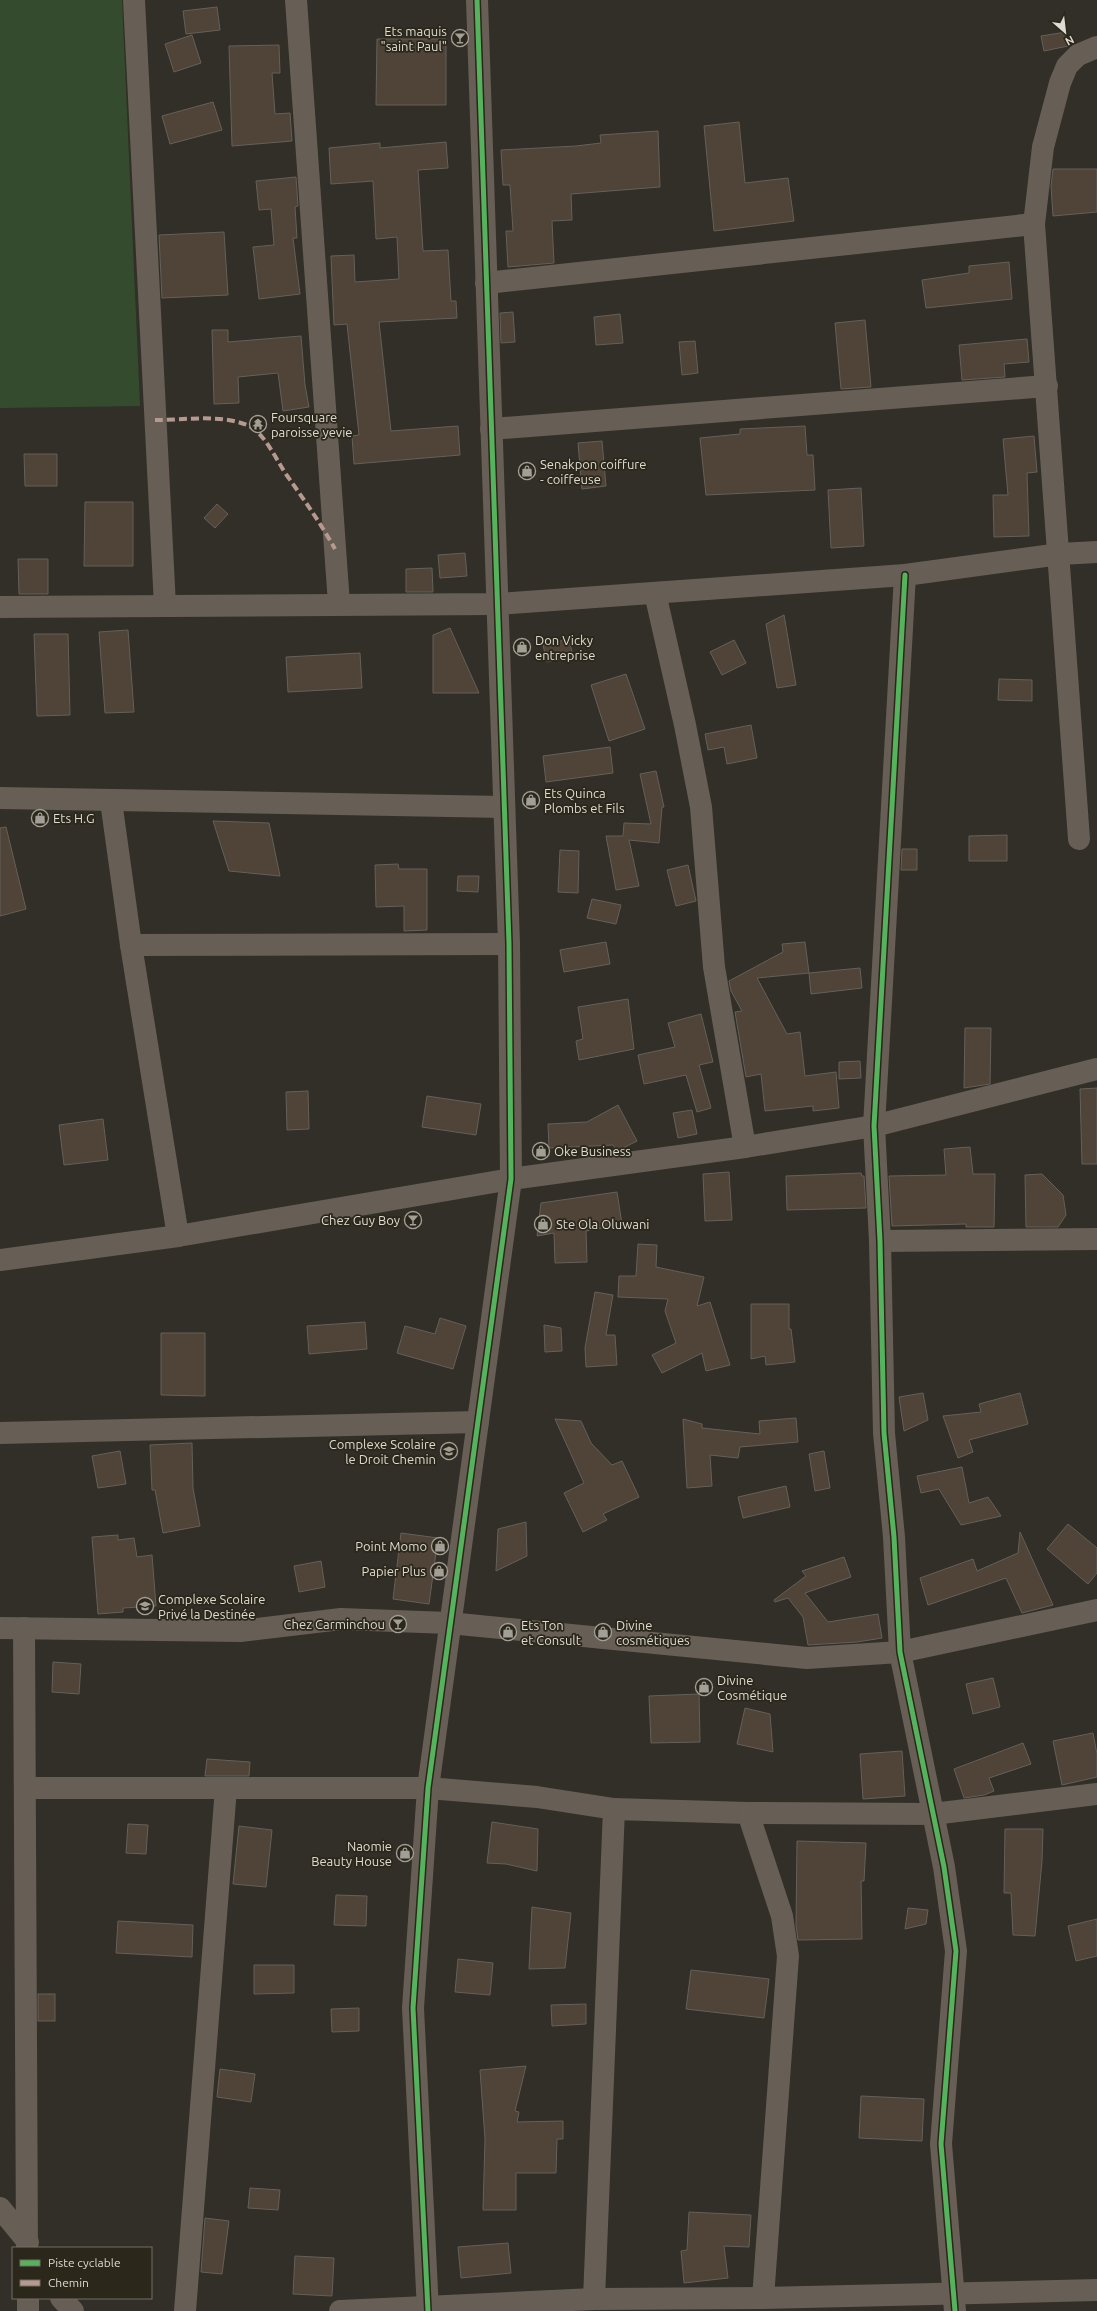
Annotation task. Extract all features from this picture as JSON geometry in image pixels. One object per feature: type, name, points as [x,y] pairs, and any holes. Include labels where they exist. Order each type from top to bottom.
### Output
[{"type":"street","points":[[134,0],[165,606]]},
{"type":"street","points":[[296,0],[339,604]]},
{"type":"street","points":[[428,2310],[413,2008],[428,1788],[449,1623],[511,1179],[509,944],[477,0]]},
{"type":"street","points":[[1079,839],[1060,554],[1034,224],[1043,147],[1060,82],[1067,66],[1078,56],[1097,47]]},
{"type":"street","points":[[486,283],[1034,224]]},
{"type":"street","points":[[491,429],[1047,386]]},
{"type":"street","points":[[0,608],[339,604],[497,604],[905,575],[1060,554],[1097,552]]},
{"type":"street","points":[[905,575],[874,1126],[880,1241],[884,1433],[894,1537],[900,1652],[944,1867],[956,1951],[941,2144],[955,2302]]},
{"type":"street","points":[[654,593],[685,725],[701,806],[714,967],[745,1147]]},
{"type":"street","points":[[0,798],[504,807]]},
{"type":"street","points":[[111,801],[131,945],[178,1236]]},
{"type":"street","points":[[131,945],[509,944]]},
{"type":"street","points":[[0,1260],[178,1236],[511,1179],[745,1147],[874,1126],[1097,1069]]},
{"type":"street","points":[[880,1241],[1097,1239]]},
{"type":"street","points":[[0,1433],[478,1422]]},
{"type":"street","points":[[0,1628],[240,1631],[341,1619],[449,1623],[806,1658],[900,1652],[1097,1610]]},
{"type":"street","points":[[24,1628],[28,2245]]},
{"type":"street","points":[[25,1788],[428,1788],[537,1797],[614,1809],[748,1813],[932,1814],[1097,1794]]},
{"type":"street","points":[[185,2311],[226,1788]]},
{"type":"street","points":[[594,2299],[614,1809]]},
{"type":"street","points":[[748,1813],[782,1916],[788,1956],[763,2298]]},
{"type":"street","points":[[0,2198],[27,2194]]},
{"type":"street","points":[[0,2208],[28,2245]]},
{"type":"street","points":[[340,2311],[428,2310],[594,2299],[763,2298],[955,2302],[1097,2290]]},
{"type":"street","points":[[28,2299],[28,2311]]},
{"type":"street","points":[[62,2299],[73,2311]]},
{"type":"green space","points":[[0,0],[122,0],[140,406],[0,408]]},
{"type":"building","points":[[217,7],[220,30],[186,34],[183,11]]},
{"type":"building","points":[[1066,32],[1068,46],[1044,51],[1041,36]]},
{"type":"building","points":[[192,35],[201,63],[174,72],[165,44]]},
{"type":"building","points":[[377,39],[446,39],[446,105],[376,105]]},
{"type":"building","points":[[279,45],[280,73],[272,73],[275,114],[290,113],[292,141],[232,146],[229,46]]},
{"type":"building","points":[[213,102],[222,130],[170,144],[162,116]]},
{"type":"building","points":[[739,122],[745,183],[788,178],[794,221],[714,231],[704,126]]},
{"type":"building","points":[[658,131],[660,187],[571,194],[572,220],[552,221],[554,263],[508,267],[506,231],[513,231],[510,185],[503,185],[501,150],[576,146],[601,143],[600,135]]},
{"type":"building","points":[[446,142],[448,168],[418,170],[423,251],[448,250],[451,301],[456,301],[457,318],[379,322],[391,431],[458,426],[460,455],[354,464],[352,436],[359,435],[347,324],[334,325],[331,256],[354,255],[355,282],[399,279],[397,237],[376,239],[373,181],[331,184],[329,148],[380,143],[380,148]]},
{"type":"building","points":[[1053,169],[1097,169],[1097,212],[1053,216],[1051,186]]},
{"type":"building","points":[[296,177],[298,206],[295,207],[297,238],[293,238],[300,294],[259,299],[253,247],[274,245],[271,209],[259,210],[256,181]]},
{"type":"building","points":[[224,232],[228,295],[162,298],[159,235]]},
{"type":"building","points":[[1009,262],[1012,299],[926,308],[922,280],[969,273],[969,266]]},
{"type":"building","points":[[513,312],[515,342],[501,343],[500,313]]},
{"type":"building","points":[[620,314],[623,343],[596,345],[594,317]]},
{"type":"building","points":[[865,320],[871,387],[841,389],[835,323]]},
{"type":"building","points":[[212,330],[228,330],[228,342],[301,336],[305,385],[309,407],[283,411],[278,373],[238,377],[239,403],[214,404]]},
{"type":"building","points":[[1027,339],[1029,362],[1004,364],[1005,377],[962,380],[959,345]]},
{"type":"building","points":[[695,341],[698,373],[682,375],[679,342]]},
{"type":"building","points":[[805,426],[807,455],[813,455],[815,490],[706,495],[700,438],[740,434],[740,429]]},
{"type":"building","points":[[1034,436],[1037,472],[1027,473],[1029,536],[994,537],[993,495],[1008,495],[1003,439]]},
{"type":"building","points":[[602,441],[606,486],[582,489],[578,443]]},
{"type":"building","points":[[24,454],[57,454],[57,486],[25,486]]},
{"type":"building","points":[[861,488],[864,546],[831,548],[828,490]]},
{"type":"building","points":[[85,502],[133,502],[133,566],[84,566]]},
{"type":"building","points":[[217,504],[228,514],[215,528],[204,518]]},
{"type":"building","points":[[465,553],[467,576],[440,578],[438,555]]},
{"type":"building","points":[[18,559],[48,559],[48,594],[19,594]]},
{"type":"building","points":[[432,568],[433,592],[406,592],[406,569]]},
{"type":"building","points":[[784,615],[796,685],[777,688],[766,624]]},
{"type":"building","points":[[450,628],[479,693],[433,693],[433,635]]},
{"type":"building","points":[[128,630],[134,712],[105,713],[99,632]]},
{"type":"building","points":[[34,634],[68,634],[70,715],[37,716]]},
{"type":"building","points":[[569,639],[573,656],[547,662],[543,645]]},
{"type":"building","points":[[734,640],[746,663],[722,675],[710,652]]},
{"type":"building","points":[[360,653],[362,688],[288,692],[286,657]]},
{"type":"building","points":[[626,674],[645,729],[609,741],[591,685]]},
{"type":"building","points":[[999,679],[1032,680],[1032,701],[998,700]]},
{"type":"building","points":[[751,725],[757,758],[727,764],[724,747],[708,750],[705,734]]},
{"type":"building","points":[[610,747],[613,773],[546,782],[543,756]]},
{"type":"building","points":[[656,771],[664,807],[662,807],[659,843],[629,840],[639,886],[616,890],[606,836],[623,836],[624,823],[651,824],[640,774]]},
{"type":"building","points":[[213,821],[269,823],[280,876],[229,871]]},
{"type":"building","points":[[6,827],[26,909],[0,916],[0,828]]},
{"type":"building","points":[[1007,835],[1007,861],[969,861],[969,836]]},
{"type":"building","points":[[902,849],[917,849],[917,870],[901,870]]},
{"type":"building","points":[[560,850],[579,851],[578,893],[558,892]]},
{"type":"building","points":[[398,864],[399,869],[427,869],[427,930],[404,931],[404,906],[376,907],[375,865]]},
{"type":"building","points":[[688,865],[696,901],[676,906],[667,870]]},
{"type":"building","points":[[458,876],[479,876],[478,892],[457,891]]},
{"type":"building","points":[[592,899],[621,905],[616,924],[587,918]]},
{"type":"building","points":[[606,942],[610,964],[564,972],[560,950]]},
{"type":"building","points":[[805,942],[809,973],[757,978],[787,1034],[800,1032],[805,1076],[836,1072],[839,1108],[813,1111],[813,1106],[765,1111],[761,1074],[746,1077],[735,1012],[742,1011],[731,991],[729,981],[783,952],[782,944]]},
{"type":"building","points":[[860,968],[862,988],[811,994],[809,973]]},
{"type":"building","points":[[628,999],[634,1049],[579,1060],[576,1041],[583,1039],[578,1007]]},
{"type":"building","points":[[701,1014],[713,1062],[699,1065],[711,1108],[697,1112],[686,1075],[644,1084],[638,1055],[675,1047],[668,1023]]},
{"type":"building","points":[[965,1028],[991,1028],[990,1084],[964,1088]]},
{"type":"building","points":[[860,1061],[861,1078],[839,1079],[839,1062]]},
{"type":"building","points":[[1097,1088],[1097,1164],[1082,1164],[1080,1089]]},
{"type":"building","points":[[308,1091],[309,1129],[287,1130],[286,1092]]},
{"type":"building","points":[[427,1096],[481,1104],[476,1135],[422,1127]]},
{"type":"building","points":[[618,1105],[637,1141],[617,1151],[613,1145],[549,1148],[548,1124],[587,1122]]},
{"type":"building","points":[[692,1110],[697,1134],[678,1138],[673,1113]]},
{"type":"building","points":[[103,1119],[108,1160],[64,1165],[59,1125]]},
{"type":"building","points":[[970,1147],[973,1174],[995,1174],[994,1227],[966,1227],[966,1224],[892,1226],[889,1176],[946,1175],[944,1149]]},
{"type":"building","points":[[729,1172],[732,1220],[705,1221],[703,1174]]},
{"type":"building","points":[[861,1173],[862,1176],[864,1176],[866,1208],[787,1210],[786,1176]]},
{"type":"building","points":[[1042,1174],[1063,1195],[1066,1215],[1058,1227],[1026,1227],[1025,1175]]},
{"type":"building","points":[[617,1192],[622,1224],[586,1231],[587,1262],[555,1263],[554,1233],[537,1236],[541,1203]]},
{"type":"building","points":[[638,1244],[657,1245],[656,1267],[704,1277],[697,1306],[710,1302],[730,1365],[706,1371],[702,1353],[662,1373],[652,1355],[676,1343],[665,1311],[668,1299],[618,1297],[619,1276],[636,1276]]},
{"type":"building","points":[[595,1292],[613,1295],[606,1335],[615,1335],[617,1365],[586,1367],[585,1348]]},
{"type":"building","points":[[751,1304],[789,1304],[789,1329],[791,1329],[795,1362],[766,1365],[765,1356],[751,1359]]},
{"type":"building","points":[[440,1318],[466,1326],[453,1369],[397,1353],[405,1326],[435,1334]]},
{"type":"building","points":[[365,1322],[367,1349],[309,1354],[307,1326]]},
{"type":"building","points":[[544,1325],[561,1328],[562,1351],[545,1352]]},
{"type":"building","points":[[161,1333],[205,1333],[205,1396],[161,1395]]},
{"type":"building","points":[[923,1393],[928,1420],[904,1431],[899,1397]]},
{"type":"building","points":[[1020,1393],[1028,1424],[969,1440],[973,1452],[958,1458],[943,1416],[981,1412],[979,1404]]},
{"type":"building","points":[[796,1418],[798,1442],[740,1447],[738,1458],[710,1455],[712,1486],[687,1488],[683,1419],[702,1424],[702,1428],[760,1434],[759,1421]]},
{"type":"building","points":[[555,1419],[581,1421],[591,1443],[612,1465],[622,1461],[639,1497],[603,1514],[607,1520],[583,1532],[564,1493],[584,1483]]},
{"type":"building","points":[[192,1443],[193,1488],[200,1526],[163,1533],[155,1490],[152,1490],[150,1445]]},
{"type":"building","points":[[120,1451],[126,1484],[98,1488],[92,1456]]},
{"type":"building","points":[[824,1451],[830,1488],[815,1491],[809,1454]]},
{"type":"building","points":[[962,1467],[969,1503],[988,1497],[1001,1516],[961,1525],[939,1489],[921,1493],[917,1476]]},
{"type":"building","points":[[786,1486],[790,1507],[743,1518],[738,1497]]},
{"type":"building","points":[[526,1522],[527,1556],[496,1571],[498,1529]]},
{"type":"building","points":[[1068,1524],[1097,1548],[1097,1573],[1088,1584],[1047,1549]]},
{"type":"building","points":[[1020,1532],[1053,1605],[1022,1613],[1006,1578],[928,1605],[920,1578],[973,1559],[977,1571],[1018,1553]]},
{"type":"building","points":[[401,1533],[438,1538],[429,1604],[393,1599]]},
{"type":"building","points":[[118,1535],[118,1540],[134,1538],[137,1557],[152,1555],[156,1606],[123,1608],[123,1612],[98,1614],[92,1537]]},
{"type":"building","points":[[844,1557],[851,1577],[805,1593],[828,1622],[878,1614],[882,1638],[857,1642],[808,1645],[803,1617],[788,1598],[775,1602],[774,1600],[806,1576],[802,1571]]},
{"type":"building","points":[[321,1561],[325,1587],[299,1592],[294,1566]]},
{"type":"building","points":[[53,1662],[81,1664],[79,1694],[52,1692]]},
{"type":"building","points":[[993,1678],[1000,1707],[973,1714],[966,1684]]},
{"type":"building","points":[[699,1694],[700,1742],[651,1743],[649,1696]]},
{"type":"building","points":[[745,1708],[770,1714],[773,1752],[737,1744]]},
{"type":"building","points":[[1093,1733],[1097,1754],[1097,1777],[1062,1785],[1053,1741]]},
{"type":"building","points":[[1023,1743],[1031,1764],[989,1778],[994,1791],[984,1795],[964,1798],[954,1769]]},
{"type":"building","points":[[902,1751],[905,1796],[863,1799],[860,1754]]},
{"type":"building","points":[[207,1759],[250,1762],[249,1776],[205,1776]]},
{"type":"building","points":[[492,1822],[538,1829],[537,1871],[506,1864],[487,1863]]},
{"type":"building","points":[[128,1824],[148,1825],[146,1854],[126,1853]]},
{"type":"building","points":[[239,1826],[272,1830],[266,1887],[233,1884]]},
{"type":"building","points":[[1005,1829],[1043,1829],[1042,1861],[1035,1936],[1013,1935],[1011,1893],[1004,1893]]},
{"type":"building","points":[[797,1841],[866,1843],[864,1881],[861,1881],[862,1939],[798,1940],[796,1925]]},
{"type":"building","points":[[336,1895],[367,1896],[366,1926],[334,1925]]},
{"type":"building","points":[[532,1907],[571,1913],[565,1968],[529,1969]]},
{"type":"building","points":[[908,1908],[928,1910],[926,1924],[905,1929]]},
{"type":"building","points":[[1097,1919],[1097,1956],[1076,1961],[1068,1926]]},
{"type":"building","points":[[118,1921],[193,1925],[192,1957],[116,1953]]},
{"type":"building","points":[[458,1959],[493,1963],[490,1995],[455,1992]]},
{"type":"building","points":[[254,1965],[294,1965],[294,1993],[254,1994]]},
{"type":"building","points":[[691,1970],[769,1979],[764,2018],[686,2009]]},
{"type":"building","points":[[38,1994],[55,1994],[55,2021],[38,2021]]},
{"type":"building","points":[[586,2004],[586,2024],[552,2026],[551,2005]]},
{"type":"building","points":[[359,2008],[359,2031],[332,2032],[331,2009]]},
{"type":"building","points":[[526,2066],[515,2111],[519,2112],[517,2122],[563,2121],[563,2139],[557,2139],[556,2173],[516,2173],[516,2210],[483,2210],[485,2139],[480,2070]]},
{"type":"building","points":[[220,2069],[255,2074],[251,2102],[217,2097]]},
{"type":"building","points":[[861,2096],[924,2099],[922,2141],[859,2138]]},
{"type":"building","points":[[250,2188],[280,2190],[278,2210],[248,2208]]},
{"type":"building","points":[[689,2212],[751,2215],[749,2247],[724,2246],[728,2278],[684,2283],[681,2251],[687,2250]]},
{"type":"building","points":[[205,2218],[229,2221],[222,2274],[201,2272]]},
{"type":"building","points":[[508,2243],[511,2273],[461,2278],[458,2247]]},
{"type":"building","points":[[295,2256],[334,2258],[332,2296],[293,2294]]},
{"type":"marked path","points":[[155,420],[202,418],[225,420],[247,425],[253,429],[270,448],[335,549]]},
{"type":"cycle path","points":[[428,2311],[413,2008],[428,1788],[511,1179],[509,944],[477,0]]},
{"type":"cycle path","points":[[905,575],[874,1126],[880,1241],[884,1433],[894,1537],[900,1652],[944,1867],[956,1951],[941,2144],[955,2311]]},
{"type":"place","name":"Ets maquis \"saint Paul\"","points":[[460,38]]},
{"type":"place","name":"Foursquare paroisse yevie","points":[[258,424]]},
{"type":"place","name":"Senakpon coiffure - coiffeuse","points":[[527,471]]},
{"type":"place","name":"Don Vicky entreprise","points":[[522,647]]},
{"type":"place","name":"Ets Quinca Plombs et Fils","points":[[531,800]]},
{"type":"place","name":"Ets H.G","points":[[40,818]]},
{"type":"place","name":"Oke Business","points":[[541,1151]]},
{"type":"place","name":"Chez Guy Boy","points":[[413,1220]]},
{"type":"place","name":"Ste Ola Oluwani","points":[[543,1224]]},
{"type":"place","name":"Complexe Scolaire le Droit Chemin","points":[[449,1451]]},
{"type":"place","name":"Point Momo","points":[[440,1546]]},
{"type":"place","name":"Papier Plus","points":[[439,1571]]},
{"type":"place","name":"Complexe Scolaire Privé la Destinée","points":[[145,1606]]},
{"type":"place","name":"Chez Carminchou","points":[[398,1624]]},
{"type":"place","name":"Ets Ton et Consult","points":[[508,1632]]},
{"type":"place","name":"Divine cosmétiques","points":[[603,1632]]},
{"type":"place","name":"Divine Cosmétique","points":[[704,1687]]},
{"type":"place","name":"Naomie Beauty House","points":[[405,1853]]}]
